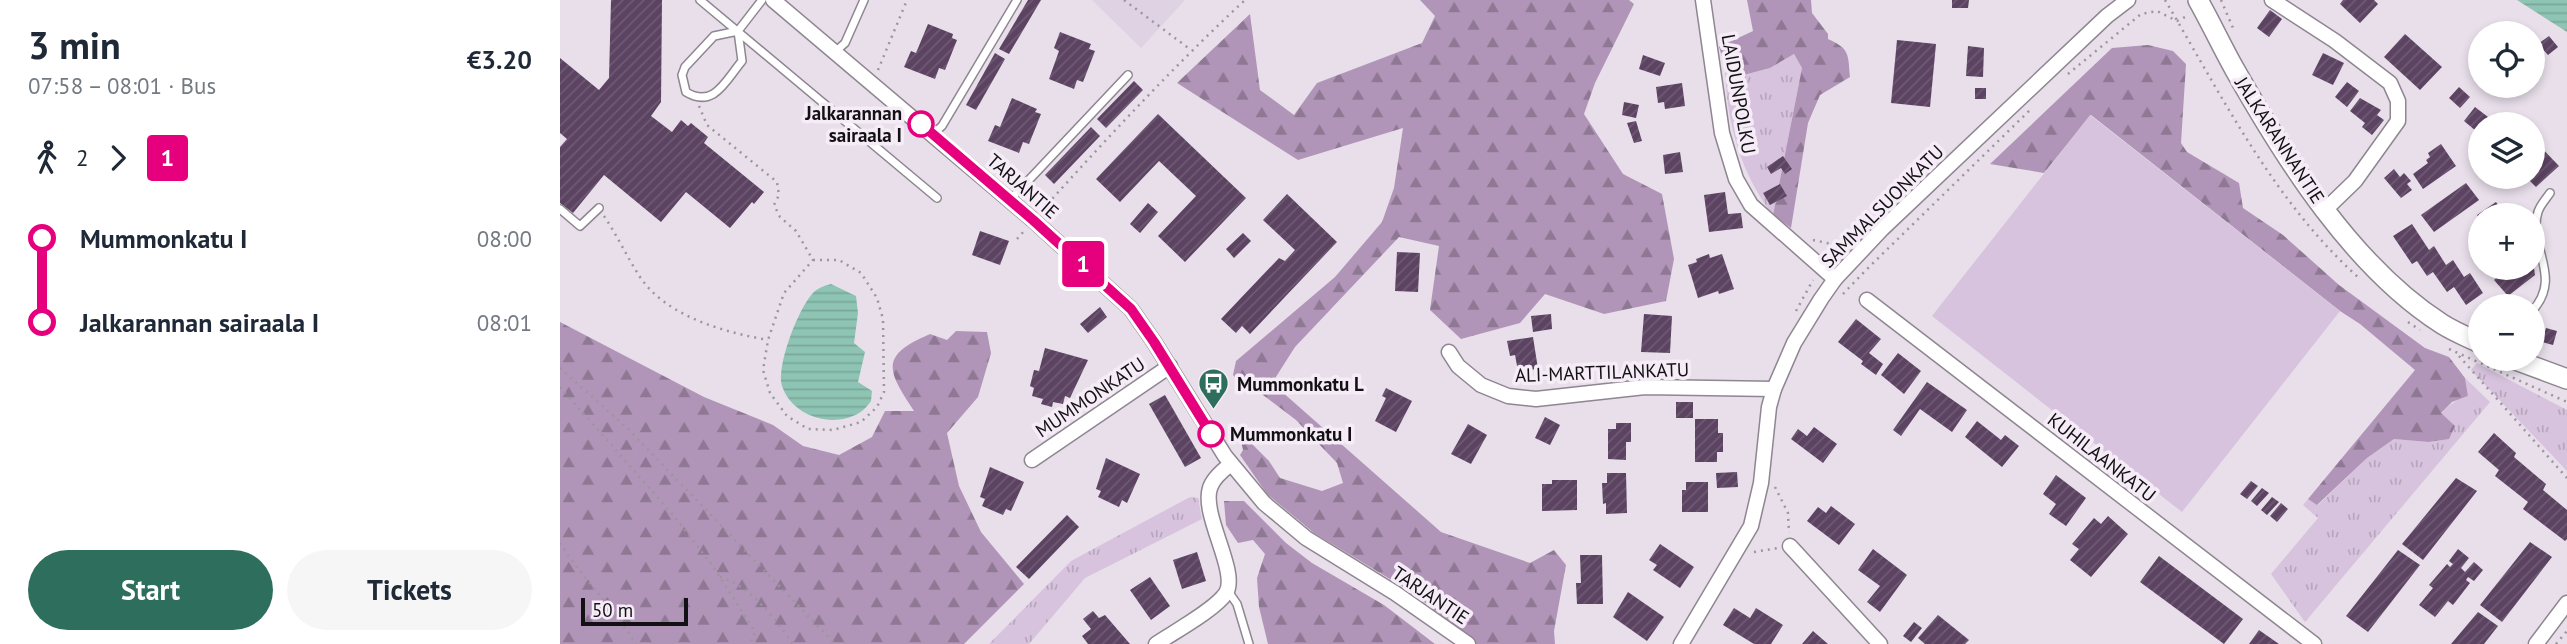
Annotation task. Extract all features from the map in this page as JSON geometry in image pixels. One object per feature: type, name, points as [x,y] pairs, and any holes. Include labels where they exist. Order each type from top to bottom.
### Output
[{"type":"main road","name":"JALKARANNANTIE","points":[[2200,4],[2234,69],[2283,152],[2325,210],[2396,287],[2442,324],[2468,337]]},
{"type":"main road","points":[[2545,371],[2567,379]]},
{"type":"street","name":"TARJANTIE","points":[[773,0],[1010,200],[1131,309],[1231,464],[1264,503],[1306,538],[1395,593],[1468,644]]},
{"type":"street","name":"LAIDUNPOLKU","points":[[1703,0],[1722,133],[1736,179],[1751,205],[1835,279]]},
{"type":"street","name":"SAMMALSUONKATU","points":[[1681,644],[1751,526],[1761,483],[1769,407],[1774,389],[1794,343],[1835,279],[1882,229],[2107,16],[2128,0]]},
{"type":"street","points":[[2278,1],[2390,83],[2398,101],[2398,121],[2355,181],[2325,210]]},
{"type":"street","name":"KUHILAANKATU","points":[[1867,300],[2314,644]]},
{"type":"street","name":"ALI-MARTTILANKATU","points":[[1449,352],[1458,366],[1481,385],[1508,396],[1535,398],[1645,387],[1774,389]]},
{"type":"street","name":"MUMMONKATU","points":[[1032,460],[1170,366]]},
{"type":"street","points":[[1156,644],[1220,601],[1228,590],[1228,574],[1212,518],[1209,491],[1212,481],[1231,464]]},
{"type":"street","points":[[1790,546],[1880,644]]},
{"type":"street","points":[[2536,644],[2567,603]]},
{"type":"lane","points":[[700,0],[937,198]]},
{"type":"lane","points":[[738,31],[742,61],[715,94],[706,99],[696,99],[686,92],[683,85],[685,66],[714,36],[738,31],[762,0]]},
{"type":"lane","points":[[835,52],[845,43],[864,0]]},
{"type":"lane","points":[[933,134],[942,125],[1017,0]]},
{"type":"lane","points":[[1010,200],[1128,75]]},
{"type":"lane","points":[[2544,294],[2546,288],[2536,223],[2538,211],[2550,193]]},
{"type":"lane","points":[[560,209],[580,226],[599,208]]},
{"type":"lane","points":[[1228,590],[1237,604],[1249,644]]},
{"type":"path","points":[[878,70],[907,0]]},
{"type":"path","points":[[1124,0],[1191,50]]},
{"type":"path","points":[[1017,239],[1111,133],[1191,50],[1245,0]]},
{"type":"path","points":[[2061,81],[2141,14],[2157,11],[2177,21],[2200,4],[2221,0],[2235,33]]},
{"type":"path","points":[[696,99],[708,125],[777,182],[779,195],[774,205],[780,217],[796,231],[813,260]]},
{"type":"path","points":[[1866,270],[2031,109]]},
{"type":"path","points":[[599,208],[641,279],[657,298],[692,317],[744,336],[768,340]]},
{"type":"path","points":[[813,260],[839,260],[850,266],[861,273],[877,298],[883,319],[884,392],[877,407],[861,422],[833,430],[808,429],[787,416],[770,393],[763,370],[768,340],[784,293],[813,260]]},
{"type":"path","points":[[2567,402],[2457,354],[2567,478]]},
{"type":"path","points":[[560,368],[628,429],[835,644]]},
{"type":"path","points":[[560,387],[674,516],[720,577],[755,632],[750,644]]},
{"type":"path","points":[[560,543],[578,571],[621,620],[636,644]]},
{"type":"path","points":[[1754,552],[1790,546]]},
{"type":"path","points":[[720,577],[735,581],[755,599],[793,644]]},
{"type":"path","points":[[2556,644],[2567,631]]},
{"type":"shaded area","points":[[1092,0],[1185,0],[1141,48]]},
{"type":"shaded area","points":[[2517,0],[2567,0],[2567,32]]},
{"type":"shaded area","points":[[831,284],[856,296],[858,313],[854,343],[865,352],[858,382],[872,391],[871,401],[863,410],[837,420],[814,417],[794,405],[782,386],[781,377],[785,352],[806,302],[814,292]]},
{"type":"green space","points":[[1420,0],[1629,0],[1634,4],[1595,83],[1584,114],[1623,174],[1662,194],[1674,259],[1666,301],[1604,314],[1545,294],[1520,323],[1461,339],[1430,310],[1439,246],[1399,237],[1295,347],[1272,383],[1441,532],[1530,563],[1554,550],[1566,565],[1554,631],[1555,644],[1476,644],[1413,593],[1314,533],[1267,494],[1240,455],[1243,450],[1241,441],[1249,441],[1269,461],[1280,478],[1322,491],[1343,483],[1337,463],[1296,420],[1251,386],[1243,387],[1233,375],[1236,361],[1335,277],[1382,222],[1394,188],[1403,128],[1298,160],[1177,83],[1250,14],[1260,90],[1294,115],[1317,83],[1422,43],[1435,16]]},
{"type":"green space","points":[[1747,0],[1811,0],[1812,13],[1828,34],[1828,39],[1844,49],[1848,58],[1850,77],[1820,95],[1808,123],[1791,228],[1773,215],[1802,68],[1794,54],[1770,68],[1740,76],[1725,66],[1719,47],[1753,31]]},
{"type":"green space","points":[[2148,45],[2173,51],[2186,64],[2181,143],[2187,152],[2239,183],[2243,208],[2283,235],[2339,285],[2425,348],[2449,357],[2465,378],[2468,396],[2452,402],[2441,413],[2455,426],[2449,439],[2428,442],[2394,439],[2367,458],[2317,505],[2308,499],[2415,370],[2360,324],[2091,115],[2044,173],[1990,164],[2112,48]]},
{"type":"green space","points":[[1794,54],[1802,68],[1773,215],[1752,182],[1737,145],[1728,106],[1725,66],[1740,76],[1770,68]]},
{"type":"green space","points":[[2090,115],[2340,311],[2182,512],[1932,316]]},
{"type":"green space","points":[[560,322],[704,397],[773,425],[803,446],[839,455],[872,437],[885,411],[914,411],[894,374],[895,357],[902,350],[930,334],[947,340],[956,331],[987,332],[991,353],[978,397],[947,433],[959,486],[981,532],[1024,584],[964,644],[560,644]]},
{"type":"green space","points":[[2472,371],[2492,371],[2567,410],[2567,471]]},
{"type":"green space","points":[[2465,378],[2490,402],[2305,622],[2271,574],[2318,518],[2303,505],[2308,499],[2318,505],[2367,458],[2394,439],[2428,442],[2446,408],[2468,396]]},
{"type":"green space","points":[[1190,497],[1198,498],[1202,519],[1085,578],[1029,644],[989,644],[1071,561]]},
{"type":"green space","points":[[1224,501],[1244,501],[1286,543],[1312,563],[1384,605],[1435,644],[1268,644],[1259,607],[1257,578],[1265,554],[1253,540],[1238,543],[1226,525]]},
{"type":"building","points":[[611,0],[662,0],[661,102],[651,116],[672,132],[681,120],[688,126],[691,123],[708,137],[704,143],[764,192],[730,228],[686,192],[661,222],[604,175],[573,213],[560,203],[560,147],[567,139],[560,133],[560,58],[599,90],[609,78]]},
{"type":"building","points":[[1028,0],[1041,0],[1009,54],[999,49]]},
{"type":"building","points":[[1952,0],[1969,0],[1968,8],[1952,8]]},
{"type":"building","points":[[2343,0],[2374,0],[2378,4],[2360,23],[2340,4]]},
{"type":"building","points":[[2270,10],[2282,19],[2269,37],[2257,28]]},
{"type":"building","points":[[928,24],[953,34],[952,38],[957,40],[945,70],[939,68],[935,79],[904,67],[911,51],[916,53]]},
{"type":"building","points":[[1060,32],[1091,44],[1089,49],[1095,51],[1083,82],[1077,80],[1074,89],[1049,79],[1059,51],[1054,48]]},
{"type":"building","points":[[2405,34],[2442,67],[2420,90],[2384,57]]},
{"type":"building","points":[[2549,36],[2558,47],[2548,55],[2545,52],[2545,39]]},
{"type":"building","points":[[1897,40],[1936,44],[1930,107],[1891,103]]},
{"type":"building","points":[[1968,46],[1984,48],[1983,77],[1966,76]]},
{"type":"building","points":[[995,53],[1005,59],[976,110],[966,105]]},
{"type":"building","points":[[2323,53],[2344,63],[2333,85],[2312,75]]},
{"type":"building","points":[[1643,55],[1665,63],[1660,76],[1639,69]]},
{"type":"building","points":[[1134,81],[1143,90],[1106,128],[1097,119]]},
{"type":"building","points":[[2347,82],[2359,91],[2347,107],[2335,97]]},
{"type":"building","points":[[1682,83],[1685,106],[1665,109],[1664,102],[1658,103],[1656,87]]},
{"type":"building","points":[[2459,87],[2469,98],[2460,108],[2449,98]]},
{"type":"building","points":[[1975,88],[1986,88],[1986,99],[1975,99]]},
{"type":"building","points":[[1012,98],[1037,109],[1035,112],[1041,114],[1029,144],[1023,142],[1019,153],[988,141],[995,125],[1000,127]]},
{"type":"building","points":[[2360,98],[2381,110],[2377,115],[2384,120],[2372,135],[2362,127],[2365,123],[2350,111]]},
{"type":"building","points":[[1624,102],[1639,105],[1636,118],[1622,115]]},
{"type":"building","points":[[1158,114],[1246,198],[1185,262],[1158,236],[1196,196],[1159,161],[1120,202],[1096,179]]},
{"type":"building","points":[[1636,121],[1642,141],[1634,143],[1627,123]]},
{"type":"building","points":[[1091,127],[1100,136],[1054,184],[1045,175]]},
{"type":"building","points":[[2441,144],[2456,166],[2423,189],[2413,174],[2428,163],[2428,153]]},
{"type":"building","points":[[2545,151],[2559,166],[2545,179]]},
{"type":"building","points":[[1680,152],[1683,172],[1665,174],[1663,155]]},
{"type":"building","points":[[1783,156],[1792,169],[1785,174],[1781,168],[1771,174],[1767,167]]},
{"type":"building","points":[[2394,169],[2400,177],[2404,173],[2411,181],[2407,184],[2412,190],[2401,198],[2384,178]]},
{"type":"building","points":[[2466,183],[2479,200],[2468,203],[2468,208],[2434,232],[2421,215]]},
{"type":"building","points":[[1780,184],[1787,196],[1770,205],[1763,193]]},
{"type":"building","points":[[1725,192],[1728,214],[1741,213],[1743,228],[1709,232],[1704,195]]},
{"type":"building","points":[[1287,194],[1337,242],[1250,334],[1242,326],[1236,333],[1221,319],[1279,258],[1285,261],[1295,250],[1263,220]]},
{"type":"building","points":[[1148,203],[1158,212],[1140,233],[1130,224]]},
{"type":"building","points":[[2412,224],[2429,250],[2434,246],[2446,265],[2453,260],[2464,277],[2468,274],[2468,280],[2475,280],[2483,293],[2468,294],[2466,305],[2454,287],[2447,292],[2433,272],[2427,276],[2417,261],[2412,264],[2393,236]]},
{"type":"building","points":[[980,231],[1009,241],[1000,265],[972,255]]},
{"type":"building","points":[[1243,233],[1251,241],[1234,258],[1226,249]]},
{"type":"building","points":[[1397,252],[1420,253],[1418,292],[1395,291]]},
{"type":"building","points":[[1709,254],[1710,258],[1722,254],[1734,289],[1698,298],[1688,265]]},
{"type":"building","points":[[2494,280],[2529,280],[2511,294],[2506,294]]},
{"type":"building","points":[[1100,307],[1107,317],[1088,333],[1080,324]]},
{"type":"building","points":[[1551,314],[1552,329],[1533,332],[1531,316]]},
{"type":"building","points":[[1644,314],[1672,316],[1670,353],[1641,352]]},
{"type":"building","points":[[1856,319],[1881,339],[1869,353],[1883,364],[1876,375],[1838,342]]},
{"type":"building","points":[[2546,328],[2557,331],[2553,345],[2545,343]]},
{"type":"building","points":[[1533,337],[1538,369],[1518,371],[1515,355],[1510,356],[1507,341]]},
{"type":"building","points":[[1045,348],[1088,360],[1070,398],[1065,396],[1063,404],[1053,402],[1052,407],[1041,404],[1043,399],[1032,396],[1034,388],[1030,386],[1034,370],[1039,371]]},
{"type":"building","points":[[1898,353],[1921,371],[1904,394],[1881,375]]},
{"type":"building","points":[[1927,382],[1967,410],[1952,432],[1920,409],[1901,436],[1893,430]]},
{"type":"building","points":[[1386,388],[1412,401],[1396,432],[1375,421],[1386,398],[1382,396]]},
{"type":"building","points":[[1165,395],[1201,458],[1185,467],[1149,404]]},
{"type":"building","points":[[1676,402],[1693,402],[1693,418],[1676,418]]},
{"type":"building","points":[[1545,417],[1560,425],[1550,445],[1535,438]]},
{"type":"building","points":[[1695,419],[1718,419],[1718,433],[1723,433],[1723,452],[1717,452],[1717,462],[1695,462]]},
{"type":"building","points":[[1977,421],[2001,440],[2005,435],[2019,446],[2002,467],[1965,437]]},
{"type":"building","points":[[1616,423],[1631,423],[1631,442],[1626,442],[1626,460],[1608,459],[1608,429],[1616,429]]},
{"type":"building","points":[[1468,424],[1487,435],[1471,464],[1451,454]]},
{"type":"building","points":[[1814,427],[1837,444],[1823,463],[1791,439],[1798,429],[1807,436]]},
{"type":"building","points":[[2494,433],[2516,453],[2514,457],[2546,484],[2543,490],[2567,510],[2565,541],[2523,509],[2528,502],[2495,476],[2499,470],[2478,452]]},
{"type":"building","points":[[1106,458],[1140,474],[1127,503],[1122,500],[1119,507],[1098,497],[1101,491],[1096,489]]},
{"type":"building","points":[[990,467],[1024,482],[1011,511],[1006,509],[1003,515],[982,506],[985,499],[980,497]]},
{"type":"building","points":[[1737,472],[1738,487],[1717,488],[1716,473]]},
{"type":"building","points":[[1607,473],[1626,473],[1627,513],[1606,514],[1602,483],[1607,483]]},
{"type":"building","points":[[2056,475],[2086,498],[2066,526],[2049,514],[2056,504],[2043,494]]},
{"type":"building","points":[[2456,478],[2477,491],[2423,560],[2402,544]]},
{"type":"building","points":[[1552,480],[1577,480],[1577,510],[1542,511],[1542,484],[1552,484]]},
{"type":"building","points":[[2251,481],[2258,486],[2247,499],[2240,494]]},
{"type":"building","points":[[1686,482],[1708,482],[1708,512],[1682,512],[1682,490],[1686,490]]},
{"type":"building","points":[[2262,488],[2269,493],[2257,506],[2251,501]]},
{"type":"building","points":[[2272,497],[2279,502],[2267,515],[2261,510]]},
{"type":"building","points":[[2281,503],[2288,509],[2277,522],[2270,516]]},
{"type":"building","points":[[1831,506],[1855,524],[1839,545],[1807,521],[1818,507],[1826,513]]},
{"type":"building","points":[[1067,515],[1079,527],[1029,579],[1016,567]]},
{"type":"building","points":[[2108,516],[2128,534],[2091,577],[2070,560],[2079,549],[2072,544],[2094,518],[2101,524]]},
{"type":"building","points":[[2530,542],[2552,557],[2502,622],[2480,605]]},
{"type":"building","points":[[1660,544],[1694,567],[1680,588],[1653,570],[1657,565],[1649,560]]},
{"type":"building","points":[[1873,549],[1907,575],[1880,612],[1867,602],[1880,586],[1858,570]]},
{"type":"building","points":[[2458,549],[2469,558],[2461,568],[2465,572],[2474,562],[2483,570],[2474,581],[2468,577],[2466,580],[2470,583],[2453,605],[2448,601],[2435,617],[2419,605],[2433,588],[2429,585],[2447,564],[2450,567],[2453,564],[2449,561]]},
{"type":"building","points":[[2398,550],[2420,565],[2368,632],[2346,616]]},
{"type":"building","points":[[1197,552],[1206,581],[1182,589],[1173,560]]},
{"type":"building","points":[[1580,555],[1602,555],[1603,604],[1577,604],[1576,583],[1581,583]]},
{"type":"building","points":[[2159,556],[2243,619],[2224,644],[2140,582]]},
{"type":"building","points":[[1150,577],[1170,606],[1151,620],[1130,590]]},
{"type":"building","points":[[1628,592],[1664,617],[1647,641],[1613,617]]},
{"type":"building","points":[[1734,608],[1750,618],[1756,608],[1783,625],[1771,644],[1754,644],[1723,625]]},
{"type":"building","points":[[1093,611],[1099,618],[1105,615],[1130,644],[1088,644],[1082,636],[1091,629],[1083,619]]},
{"type":"building","points":[[2478,612],[2498,626],[2484,644],[2451,644]]},
{"type":"building","points":[[1938,615],[1969,640],[1965,644],[1925,644],[1918,638]]},
{"type":"building","points":[[1914,622],[1922,628],[1911,642],[1903,636]]},
{"type":"building","points":[[2259,630],[2279,644],[2249,644]]},
{"type":"building","points":[[1813,631],[1828,644],[1802,644]]},
{"type":"bus line","name":"1","points":[[921,124],[1107,285],[1131,309],[1211,434]]},
{"type":"place","name":"Jalkarannan sairaala I","points":[[921,124]]},
{"type":"place","name":"Mummonkatu L","points":[[1214,411]]},
{"type":"place","name":"Mummonkatu I","points":[[1211,434]]}]
